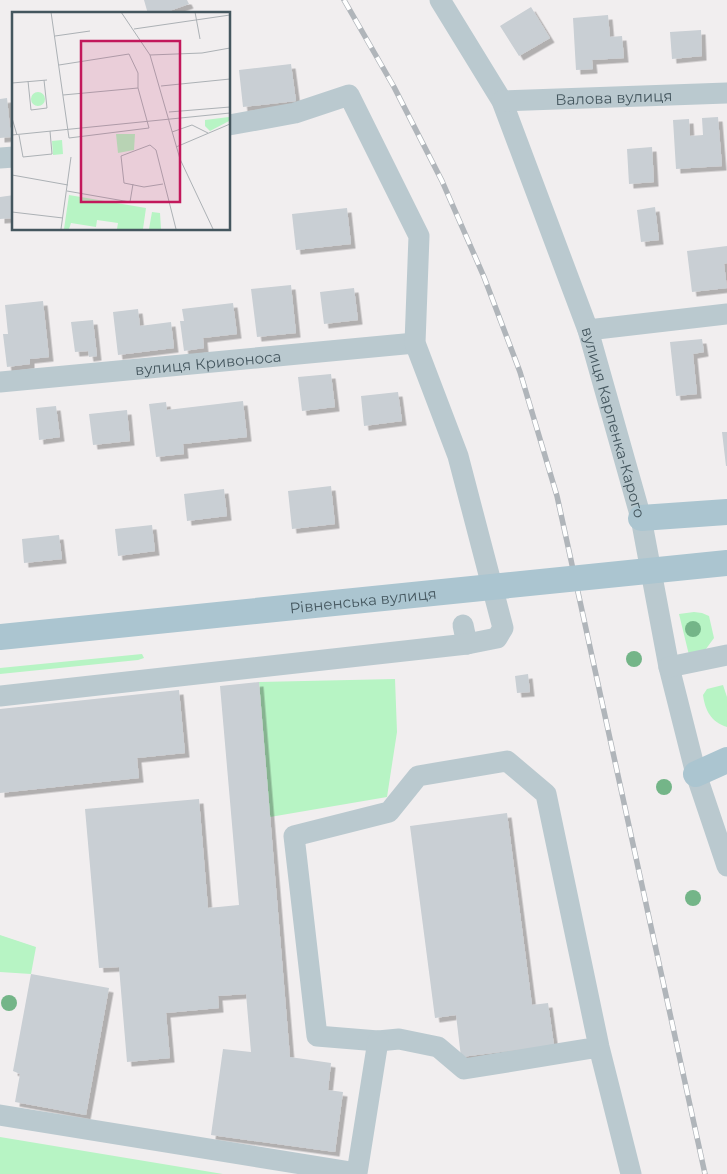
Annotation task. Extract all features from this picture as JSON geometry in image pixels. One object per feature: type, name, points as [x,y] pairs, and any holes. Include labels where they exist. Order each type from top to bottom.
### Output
[{"type":"main road","points":[[641,518],[727,512]]},
{"type":"main road","name":"Рівненська вулиця","points":[[0,637],[727,563]]},
{"type":"main road","points":[[696,774],[727,760]]},
{"type":"street","name":"вулиця Карпенка-Карого","points":[[440,0],[502,101],[588,330],[641,518],[669,667],[696,774],[727,866]]},
{"type":"street","name":"Валова вулиця","points":[[502,101],[727,93]]},
{"type":"street","points":[[0,696],[465,634],[497,638],[503,628],[458,456],[415,343],[419,236],[349,95],[295,113],[230,125]]},
{"type":"street","points":[[588,330],[727,314]]},
{"type":"street","name":"вулиця Кривоноса","points":[[0,382],[415,343]]},
{"type":"street","points":[[669,667],[727,655]]},
{"type":"street","points":[[599,1047],[464,1069],[438,1047],[399,1039],[378,1040],[316,1036],[294,836],[388,812],[418,776],[507,761],[546,794],[599,1047],[631,1174]]},
{"type":"street","points":[[0,1115],[357,1173],[378,1040]]},
{"type":"green space","points":[[694,612],[709,616],[714,638],[703,653],[689,655],[679,614]]},
{"type":"green space","points":[[142,654],[144,658],[138,660],[0,674],[0,668]]},
{"type":"green space","points":[[395,679],[397,732],[387,797],[270,817],[259,682]]},
{"type":"green space","points":[[723,685],[727,697],[727,727],[721,725],[710,715],[705,706],[703,695],[707,689]]},
{"type":"green space","points":[[0,935],[36,947],[31,974],[0,972]]},
{"type":"green space","points":[[0,1137],[223,1174],[0,1174]]},
{"type":"building","points":[[144,0],[187,0],[189,4],[167,12],[147,12]]},
{"type":"building","points":[[531,7],[550,38],[519,56],[500,26]]},
{"type":"building","points":[[608,15],[610,37],[622,36],[624,58],[592,60],[593,69],[576,70],[573,18]]},
{"type":"building","points":[[701,30],[702,56],[672,59],[670,32]]},
{"type":"building","points":[[291,64],[296,101],[243,107],[239,70]]},
{"type":"building","points":[[7,98],[11,137],[0,138],[0,99]]},
{"type":"building","points":[[718,117],[722,166],[676,169],[673,120],[689,119],[690,136],[703,135],[702,118]]},
{"type":"building","points":[[652,147],[654,182],[629,184],[627,149]]},
{"type":"building","points":[[12,195],[12,218],[0,219],[0,197]]},
{"type":"building","points":[[655,207],[659,240],[641,242],[637,210]]},
{"type":"building","points":[[347,208],[351,244],[296,250],[292,214]]},
{"type":"building","points":[[727,246],[727,263],[724,264],[727,288],[692,292],[687,251]]},
{"type":"building","points":[[291,285],[296,333],[257,337],[251,289]]},
{"type":"building","points":[[354,288],[358,320],[324,324],[320,292]]},
{"type":"building","points":[[43,301],[49,357],[30,359],[30,364],[7,367],[3,334],[8,334],[5,305]]},
{"type":"building","points":[[233,303],[237,334],[203,338],[204,348],[184,351],[180,321],[184,321],[182,309]]},
{"type":"building","points":[[138,309],[140,326],[171,322],[174,348],[118,355],[113,312]]},
{"type":"building","points":[[93,320],[97,356],[89,357],[88,351],[75,352],[71,322]]},
{"type":"building","points":[[702,339],[704,352],[693,354],[697,394],[676,396],[670,342]]},
{"type":"building","points":[[331,374],[335,407],[302,411],[298,377]]},
{"type":"building","points":[[398,392],[402,421],[364,426],[361,396]]},
{"type":"building","points":[[243,401],[247,437],[183,444],[184,454],[156,457],[149,404],[166,402],[167,410]]},
{"type":"building","points":[[56,406],[60,437],[39,440],[36,408]]},
{"type":"building","points":[[127,410],[130,441],[93,445],[89,414]]},
{"type":"building","points":[[722,432],[727,432],[727,466],[726,466]]},
{"type":"building","points":[[331,486],[335,524],[292,529],[288,491]]},
{"type":"building","points":[[224,489],[227,516],[187,521],[184,494]]},
{"type":"building","points":[[152,525],[155,551],[118,556],[115,529]]},
{"type":"building","points":[[59,535],[62,559],[24,563],[22,539]]},
{"type":"building","points":[[528,674],[530,692],[517,693],[515,676]]},
{"type":"building","points":[[259,682],[290,1057],[331,1063],[328,1090],[343,1092],[335,1152],[211,1135],[223,1049],[251,1052],[246,994],[218,996],[219,1008],[166,1013],[170,1058],[127,1062],[119,967],[99,968],[85,809],[199,799],[208,908],[239,905],[220,686]]},
{"type":"building","points":[[179,690],[185,753],[137,758],[139,778],[0,793],[0,709]]},
{"type":"building","points":[[507,813],[532,1005],[548,1003],[554,1045],[461,1057],[456,1015],[435,1018],[410,826]]},
{"type":"building","points":[[31,974],[109,988],[86,1115],[15,1102],[20,1074],[13,1071]]},
{"type":"railway","points":[[344,0],[394,87],[442,181],[484,277],[520,372],[557,496],[705,1174]]}]
